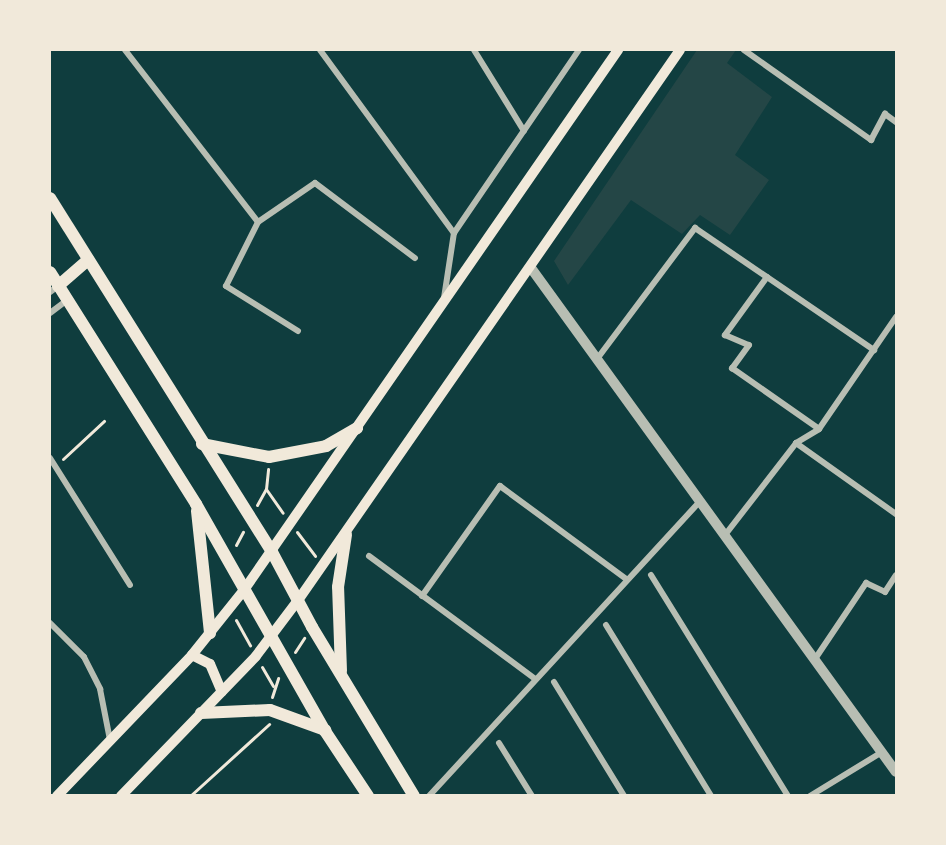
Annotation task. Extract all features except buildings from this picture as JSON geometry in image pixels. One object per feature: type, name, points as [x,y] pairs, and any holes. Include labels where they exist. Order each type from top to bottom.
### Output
[{"type":"main road","points":[[57,795],[192,655],[230,609],[272,552],[618,50]]},
{"type":"main road","points":[[121,795],[256,656],[299,599],[346,535],[680,50]]},
{"type":"main road","points":[[50,198],[202,444],[272,552],[341,675],[414,795]]},
{"type":"main road","points":[[54,289],[88,260]]},
{"type":"main road","points":[[50,272],[54,289],[67,300],[196,504],[244,590],[272,632],[325,730],[368,795]]},
{"type":"main road","points":[[202,444],[269,457],[326,446],[357,428]]},
{"type":"main road","points":[[196,504],[210,633]]},
{"type":"main road","points":[[341,675],[338,587],[346,535]]},
{"type":"main road","points":[[192,655],[210,664],[222,692]]},
{"type":"main road","points":[[201,713],[270,710],[325,730]]},
{"type":"street","points":[[125,50],[258,222]]},
{"type":"street","points":[[320,50],[454,233]]},
{"type":"street","points":[[474,50],[524,131]]},
{"type":"street","points":[[442,306],[454,233],[579,50]]},
{"type":"street","points":[[744,50],[871,140],[885,114],[897,122]]},
{"type":"street","points":[[298,331],[226,286],[258,222],[315,183],[415,258]]},
{"type":"street","points":[[597,359],[695,228],[874,350]]},
{"type":"street","points":[[531,268],[897,772]]},
{"type":"street","points":[[767,277],[725,334],[749,345],[732,368],[819,429]]},
{"type":"street","points":[[50,313],[67,300]]},
{"type":"street","points":[[725,535],[796,443],[819,429],[897,317]]},
{"type":"street","points":[[888,329],[897,334]]},
{"type":"street","points":[[796,443],[897,514]]},
{"type":"street","points":[[50,458],[130,585]]},
{"type":"street","points":[[422,596],[500,486],[626,579]]},
{"type":"street","points":[[429,795],[700,501]]},
{"type":"street","points":[[369,556],[535,679]]},
{"type":"street","points":[[651,574],[788,795]]},
{"type":"street","points":[[815,659],[866,583],[885,592],[897,575]]},
{"type":"street","points":[[50,623],[84,657],[100,688],[110,740]]},
{"type":"street","points":[[606,625],[711,795]]},
{"type":"street","points":[[554,682],[624,795]]},
{"type":"street","points":[[499,743],[532,795]]},
{"type":"street","points":[[812,795],[882,752]]},
{"type":"path","points":[[55,466],[104,421]]},
{"type":"path","points":[[190,795],[269,723],[273,686],[230,609]]},
{"type":"shaded area","points":[[697,50],[736,50],[727,63],[772,97],[735,155],[769,180],[730,235],[700,215],[682,234],[631,200],[568,285],[554,261]]}]
